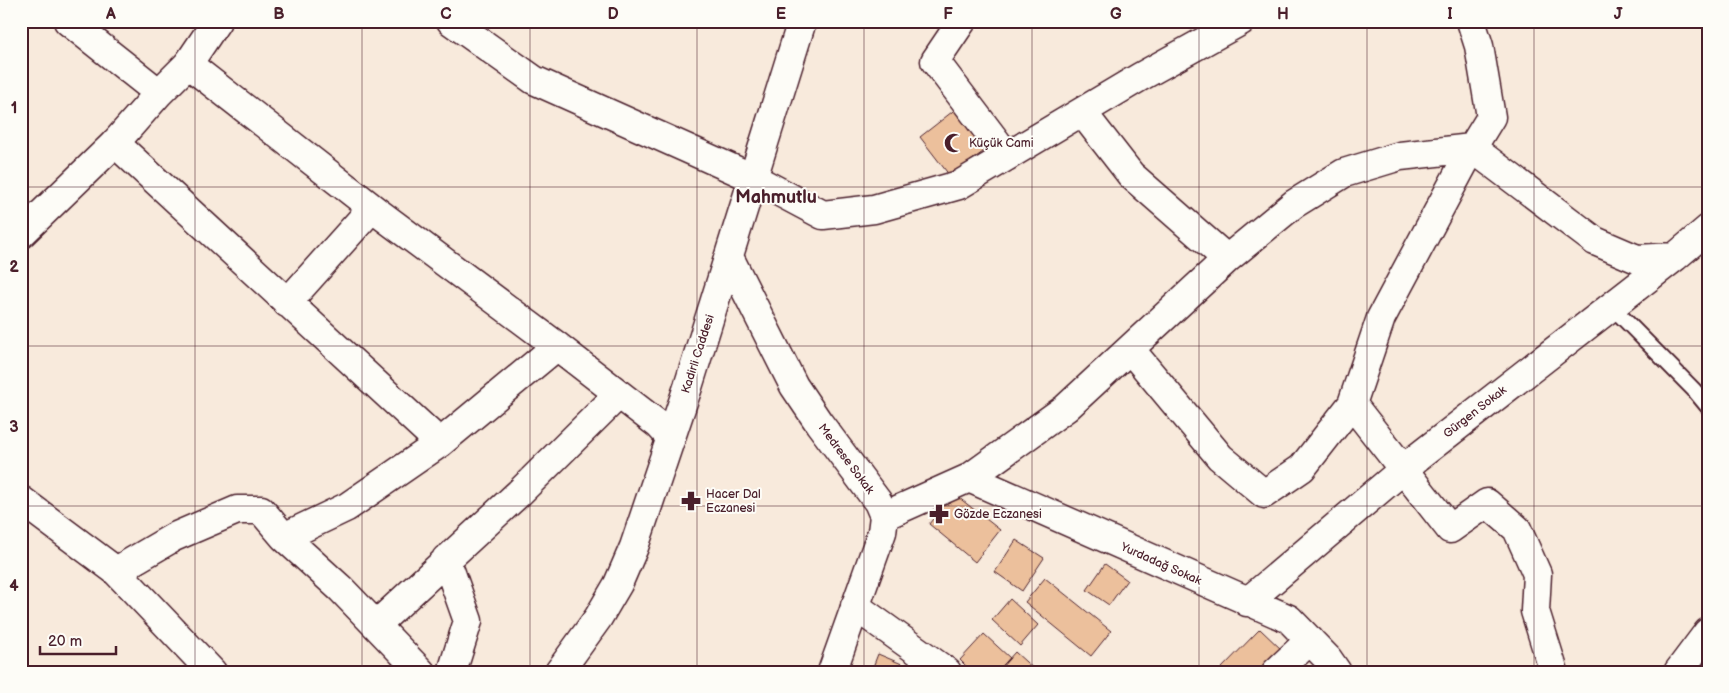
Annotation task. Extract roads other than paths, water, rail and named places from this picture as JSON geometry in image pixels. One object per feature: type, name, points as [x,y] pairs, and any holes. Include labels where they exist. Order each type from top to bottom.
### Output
[{"type":"street","points":[[68,21],[159,93]]},
{"type":"street","points":[[21,234],[115,143],[159,93],[188,64],[218,21]]},
{"type":"street","points":[[451,21],[534,80],[753,178],[823,215],[874,209],[959,185],[1140,77],[1241,21]]},
{"type":"street","name":"Kadirli Caddesi","points":[[566,668],[618,584],[634,546],[729,257],[802,21]]},
{"type":"street","points":[[962,21],[935,61],[1007,156]]},
{"type":"street","points":[[1130,348],[1220,457],[1264,494],[1302,468],[1352,404],[1381,318],[1472,148],[1492,117],[1479,46],[1471,21]]},
{"type":"street","points":[[188,64],[372,208],[619,394],[659,425],[671,438]]},
{"type":"street","points":[[1082,112],[1131,175],[1227,259]]},
{"type":"street","points":[[115,143],[440,442]]},
{"type":"street","points":[[832,672],[882,532],[884,516],[969,478],[1066,408],[1227,259],[1294,204],[1344,173],[1400,156],[1472,148],[1595,241],[1637,259],[1675,256]]},
{"type":"street","points":[[287,303],[372,208]]},
{"type":"street","name":"Gürgen Sokak","points":[[1247,602],[1404,468],[1708,229]]},
{"type":"street","name":"Medrese Sokak","points":[[729,257],[794,386],[878,502],[884,516]]},
{"type":"street","points":[[284,537],[347,508],[440,442],[557,346]]},
{"type":"street","points":[[376,625],[519,493],[619,394]]},
{"type":"street","points":[[1352,404],[1450,529],[1488,503],[1517,529],[1537,574],[1535,611],[1554,672]]},
{"type":"street","name":"Yurdadağ Sokak","points":[[969,478],[1289,619],[1328,659],[1337,672]]},
{"type":"street","points":[[21,500],[116,571],[212,672]]},
{"type":"street","points":[[116,571],[174,537],[238,510],[261,510],[284,537],[341,589],[422,672]]},
{"type":"street","points":[[446,559],[468,621],[452,672]]},
{"type":"street","points":[[855,606],[947,672]]},
{"type":"street","points":[[1683,670],[1708,632]]},
{"type":"street","points":[[1276,672],[1310,640]]},
{"type":"lane","points":[[1611,306],[1694,390],[1708,407]]},
{"type":"place","name":"Küçük Cami","points":[[954,143]]},
{"type":"place","name":"Hacer Dal Eczanesi","points":[[691,501]]},
{"type":"place","name":"Gözde Eczanesi","points":[[939,514]]},
{"type":"district","name":"Mahmutlu","points":[[776,197]]}]
